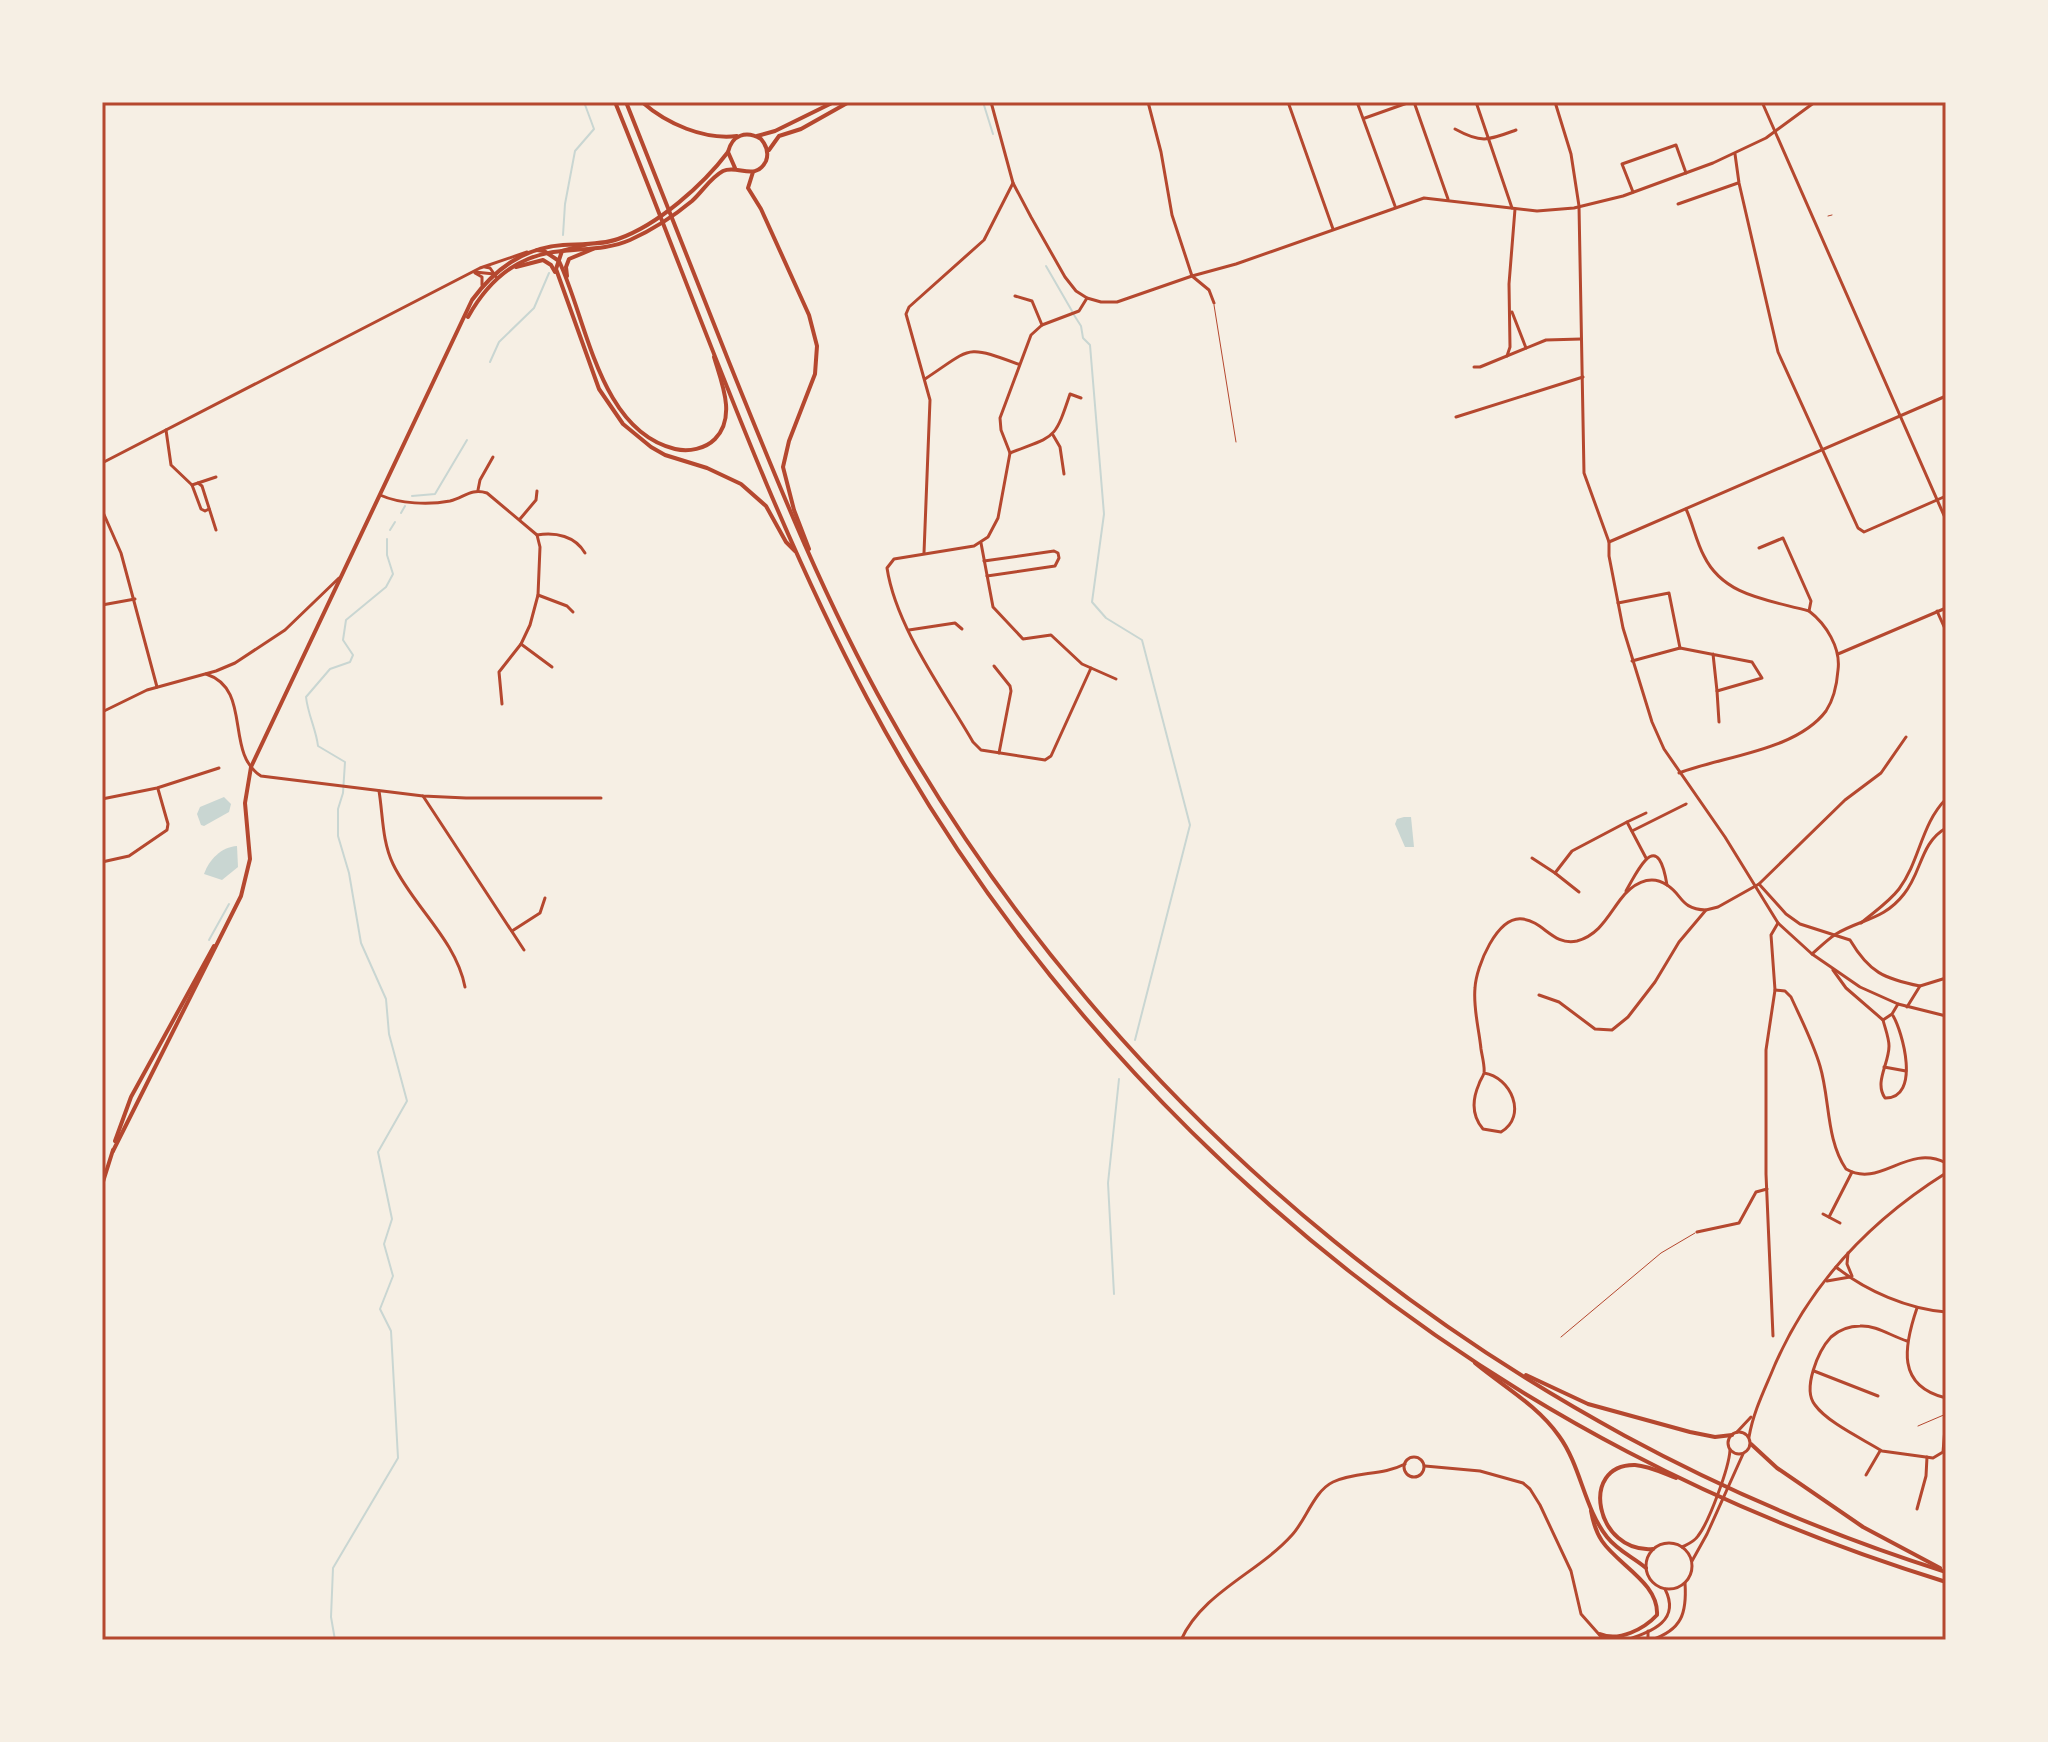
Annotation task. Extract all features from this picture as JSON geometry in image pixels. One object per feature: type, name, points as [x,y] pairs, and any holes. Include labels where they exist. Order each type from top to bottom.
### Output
[{"type":"main road","points":[[615,102],[796,552],[869,702],[938,820],[1002,913],[1074,1003],[1206,1145],[1272,1206],[1369,1285],[1541,1413],[1568,1450],[1606,1536],[1646,1568]]},
{"type":"main road","points":[[626,102],[771,467],[822,585],[888,713],[949,814],[1011,904],[1127,1046],[1215,1138],[1281,1196],[1376,1275],[1503,1364],[1634,1441],[1731,1490],[1817,1526],[1946,1571]]},
{"type":"main road","points":[[642,102],[671,121],[698,132],[721,138],[757,136],[767,152]]},
{"type":"main road","points":[[757,136],[775,131],[835,102]]},
{"type":"main road","points":[[822,585],[794,510],[783,467],[789,441],[815,374],[817,346],[809,315],[761,209],[748,188],[753,172],[763,165],[767,152],[779,136],[801,129],[849,102]]},
{"type":"main road","points":[[458,333],[505,265],[534,250],[620,238],[643,226],[683,200],[728,152],[737,136]]},
{"type":"main road","points":[[728,152],[735,168]]},
{"type":"main road","points":[[102,1185],[113,1151],[241,896],[247,876],[249,831],[245,803],[251,767],[472,300],[496,276],[528,259],[561,248],[613,246],[648,232],[690,203],[720,173],[735,168],[753,172]]},
{"type":"main road","points":[[561,248],[556,269],[560,281],[599,389],[623,424],[665,455],[707,468],[741,484],[766,506],[786,542],[796,552]]},
{"type":"main road","points":[[568,282],[566,267],[569,259],[593,249]]},
{"type":"main road","points":[[534,250],[550,254],[557,260],[611,396],[640,429],[666,447],[683,450],[706,446],[717,438],[722,429],[727,409],[708,335]]},
{"type":"main road","points":[[516,267],[543,260],[553,267],[560,281]]},
{"type":"main road","points":[[1455,1347],[1627,1452],[1728,1500],[1823,1540],[1946,1582]]},
{"type":"main road","points":[[1503,1364],[1588,1404],[1690,1432],[1715,1437],[1734,1434]]},
{"type":"main road","points":[[1750,1441],[1777,1468],[1863,1527],[1946,1571]]},
{"type":"main road","points":[[1653,1549],[1631,1548],[1605,1522],[1599,1504],[1601,1488],[1609,1476],[1618,1469],[1636,1465],[1711,1492]]},
{"type":"main road","points":[[1589,1501],[1593,1522],[1603,1542],[1651,1591],[1658,1605],[1657,1615],[1642,1627],[1613,1638],[1600,1634]]},
{"type":"street","points":[[835,102],[838,109]]},
{"type":"street","points":[[991,102],[1013,183],[1065,277],[1087,298],[1101,302],[1117,302],[1236,264],[1424,198],[1537,211],[1579,206],[1633,193],[1735,153],[1775,133],[1815,102]]},
{"type":"street","points":[[1148,102],[1172,215],[1192,276],[1209,290],[1214,303]]},
{"type":"street","points":[[1288,102],[1333,229]]},
{"type":"street","points":[[1357,102],[1395,206]]},
{"type":"street","points":[[1363,119],[1412,102],[1448,199]]},
{"type":"street","points":[[1476,102],[1514,209],[1509,284],[1510,347],[1507,356]]},
{"type":"street","points":[[1555,102],[1571,154],[1579,206],[1584,473],[1600,525],[1609,542],[1618,603],[1632,661],[1652,722],[1679,773],[1725,837],[1778,923],[1812,954],[1860,987],[1898,1004],[1946,1016]]},
{"type":"street","points":[[1762,102],[1946,520]]},
{"type":"street","points":[[1455,129],[1472,138],[1489,140],[1516,130]]},
{"type":"street","points":[[1633,193],[1622,164],[1676,145],[1686,173]]},
{"type":"street","points":[[1735,153],[1739,183],[1778,352],[1858,528],[1864,532],[1946,496]]},
{"type":"street","points":[[924,553],[930,400],[906,314],[909,307],[984,240],[1013,183]]},
{"type":"street","points":[[1680,203],[1739,183]]},
{"type":"street","points":[[102,463],[481,267],[534,250]]},
{"type":"street","points":[[481,267],[490,268],[496,276]]},
{"type":"street","points":[[471,272],[496,276]]},
{"type":"street","points":[[471,272],[482,277],[482,287]]},
{"type":"street","points":[[1015,296],[1032,301],[1042,325]]},
{"type":"street","points":[[1087,298],[1079,311],[1042,325],[1031,335],[1000,418],[1010,453],[994,530],[981,543],[894,559],[887,568],[890,591],[909,630],[973,742],[981,750],[1045,760],[1051,756],[1091,668]]},
{"type":"street","points":[[1511,308],[1526,348]]},
{"type":"street","points":[[1474,367],[1546,340],[1583,339]]},
{"type":"street","points":[[925,379],[967,351],[979,350],[1020,365]]},
{"type":"street","points":[[1456,417],[1583,377]]},
{"type":"street","points":[[1010,453],[1053,435],[1070,394],[1081,398]]},
{"type":"street","points":[[1609,542],[1946,396]]},
{"type":"street","points":[[166,430],[171,465],[192,485],[201,509],[209,509]]},
{"type":"street","points":[[1053,435],[1060,447],[1064,474]]},
{"type":"street","points":[[478,490],[493,457]]},
{"type":"street","points":[[192,485],[216,477]]},
{"type":"street","points":[[198,483],[202,486],[216,530]]},
{"type":"street","points":[[380,495],[397,502],[449,501],[478,490],[487,493],[537,535],[540,547],[538,595],[521,644],[499,672],[502,704]]},
{"type":"street","points":[[520,519],[536,500],[537,491]]},
{"type":"street","points":[[1679,773],[1787,740],[1808,727],[1826,711],[1835,690],[1838,654],[1828,632],[1809,611],[1747,595],[1718,578],[1702,553],[1686,509]]},
{"type":"street","points":[[102,510],[121,553],[157,687]]},
{"type":"street","points":[[537,535],[547,533],[573,539],[585,553]]},
{"type":"street","points":[[1759,548],[1786,537],[1811,601],[1809,611]]},
{"type":"street","points":[[981,543],[993,607],[1023,639],[1051,635],[1082,664],[1116,679]]},
{"type":"street","points":[[984,561],[1054,551],[1058,553],[1055,566],[987,576]]},
{"type":"street","points":[[102,712],[157,687],[235,663],[269,642],[342,575]]},
{"type":"street","points":[[1618,603],[1669,593],[1680,648]]},
{"type":"street","points":[[538,595],[567,606],[573,612]]},
{"type":"street","points":[[102,605],[135,599]]},
{"type":"street","points":[[1838,654],[1946,608]]},
{"type":"street","points":[[1937,611],[1946,631]]},
{"type":"street","points":[[909,630],[955,623],[962,629]]},
{"type":"street","points":[[521,644],[552,667]]},
{"type":"street","points":[[1632,661],[1680,648],[1752,662],[1762,678],[1717,691]]},
{"type":"street","points":[[1713,654],[1719,722]]},
{"type":"street","points":[[994,666],[1011,691],[999,753]]},
{"type":"street","points":[[206,674],[215,677],[232,699],[242,747],[251,767],[261,776],[423,796],[601,798]]},
{"type":"street","points":[[1646,858],[1656,857],[1661,862],[1667,885],[1680,901],[1698,910],[1718,907],[1757,886],[1845,800],[1881,773],[1906,737]]},
{"type":"street","points":[[102,799],[157,788],[219,768]]},
{"type":"street","points":[[102,862],[129,856],[167,830],[157,788]]},
{"type":"street","points":[[379,791],[383,832],[392,863],[448,948],[465,987]]},
{"type":"street","points":[[423,796],[524,950]]},
{"type":"street","points":[[1859,925],[1898,890],[1921,839],[1946,799]]},
{"type":"street","points":[[1632,831],[1686,804]]},
{"type":"street","points":[[1555,873],[1572,851],[1646,813]]},
{"type":"street","points":[[1627,822],[1646,858]]},
{"type":"street","points":[[1812,954],[1837,934],[1878,917],[1893,907],[1914,879],[1928,842],[1946,828]]},
{"type":"street","points":[[1921,839],[1928,842]]},
{"type":"street","points":[[1532,858],[1579,892]]},
{"type":"street","points":[[1484,1073],[1490,1073],[1505,1085],[1516,1108],[1514,1120],[1501,1132],[1483,1129],[1473,1112],[1477,1087],[1484,1073],[1475,987],[1481,963],[1499,930],[1514,919],[1522,918],[1556,939],[1573,942],[1583,939],[1598,930],[1646,858]]},
{"type":"street","points":[[1907,875],[1914,879]]},
{"type":"street","points":[[1625,893],[1637,883],[1648,880],[1667,885]]},
{"type":"street","points":[[1757,886],[1800,924],[1850,940],[1860,958],[1880,976],[1920,986],[1946,978]]},
{"type":"street","points":[[512,931],[540,913],[545,898]]},
{"type":"street","points":[[1539,995],[1559,1002],[1595,1029],[1612,1030],[1628,1017],[1655,982],[1679,942],[1706,910]]},
{"type":"street","points":[[1773,1336],[1767,1189],[1766,1050],[1775,990],[1771,935],[1778,923]]},
{"type":"street","points":[[1833,970],[1846,988],[1883,1020],[1889,1047],[1881,1086],[1885,1098],[1894,1098],[1898,1094],[1906,1071],[1905,1045],[1892,1014]]},
{"type":"street","points":[[1907,1007],[1920,986]]},
{"type":"street","points":[[1775,990],[1785,991],[1791,997],[1814,1048],[1840,1160],[1852,1172],[1865,1175],[1916,1157],[1930,1157],[1946,1163]]},
{"type":"street","points":[[1883,1020],[1892,1014],[1898,1004]]},
{"type":"street","points":[[1885,1030],[1899,1027]]},
{"type":"street","points":[[1884,1067],[1906,1071]]},
{"type":"street","points":[[1829,1217],[1852,1172]]},
{"type":"street","points":[[1648,1631],[1649,1640],[1672,1629],[1682,1616],[1686,1602],[1685,1583],[1691,1573],[1692,1561],[1706,1538],[1750,1441],[1753,1414],[1786,1340],[1823,1282],[1848,1252],[1905,1200],[1946,1173]]},
{"type":"street","points":[[1697,1232],[1739,1223],[1756,1192],[1767,1189]]},
{"type":"street","points":[[1823,1214],[1840,1223]]},
{"type":"street","points":[[1848,1252],[1847,1264],[1852,1278]]},
{"type":"street","points":[[1835,1267],[1917,1308],[1946,1312]]},
{"type":"street","points":[[1823,1282],[1852,1278]]},
{"type":"street","points":[[1917,1308],[1907,1341],[1908,1368],[1915,1380],[1933,1395],[1946,1398]]},
{"type":"street","points":[[1907,1341],[1872,1327],[1850,1327],[1831,1338],[1808,1384],[1812,1403],[1821,1412],[1891,1454],[1939,1456],[1943,1452],[1946,1415]]},
{"type":"street","points":[[1814,1371],[1878,1396]]},
{"type":"street","points":[[1685,1583],[1672,1589],[1654,1584],[1646,1568],[1647,1558],[1653,1549],[1664,1543],[1682,1547],[1700,1534],[1728,1467],[1728,1444],[1753,1414]]},
{"type":"street","points":[[1734,1434],[1744,1433],[1750,1441]]},
{"type":"street","points":[[1730,1450],[1743,1454]]},
{"type":"street","points":[[1866,1475],[1880,1450]]},
{"type":"street","points":[[1181,1640],[1211,1601],[1289,1538],[1324,1489],[1334,1482],[1392,1471],[1416,1457],[1425,1466]]},
{"type":"street","points":[[1917,1509],[1926,1476],[1927,1457]]},
{"type":"street","points":[[1405,1464],[1405,1473]]},
{"type":"street","points":[[1392,1471],[1419,1477],[1425,1466]]},
{"type":"street","points":[[1425,1466],[1480,1471],[1523,1483],[1530,1489],[1571,1571],[1581,1614],[1604,1640]]},
{"type":"street","points":[[1682,1547],[1692,1561]]},
{"type":"street","points":[[1627,1640],[1648,1631],[1667,1616],[1671,1605],[1665,1589]]},
{"type":"lane","points":[[1214,303],[1236,442]]},
{"type":"lane","points":[[1561,1337],[1661,1253],[1697,1232]]},
{"type":"lane","points":[[1918,1426],[1946,1415]]},
{"type":"shaded area","points":[[224,797],[231,804],[229,812],[201,825],[197,814],[200,807]]},
{"type":"shaded area","points":[[1411,817],[1414,847],[1405,847],[1395,824],[1397,819]]},
{"type":"shaded area","points":[[237,846],[238,867],[222,880],[204,874],[216,855]]},
{"type":"waterway","points":[[563,235],[565,204],[575,151],[594,129],[584,102]]},
{"type":"waterway","points":[[983,102],[993,134]]},
{"type":"waterway","points":[[1046,266],[1072,311]]},
{"type":"waterway","points":[[490,362],[499,342],[534,308],[549,273]]},
{"type":"waterway","points":[[1074,315],[1081,326],[1083,338],[1090,345],[1104,514],[1092,602],[1106,618],[1142,640],[1190,825],[1135,1040]]},
{"type":"waterway","points":[[412,496],[435,494],[467,440]]},
{"type":"waterway","points":[[401,513],[405,506]]},
{"type":"waterway","points":[[390,530],[395,522]]},
{"type":"waterway","points":[[335,1640],[331,1617],[333,1568],[398,1458],[391,1331],[380,1309],[393,1276],[384,1244],[392,1219],[378,1152],[407,1101],[389,1034],[386,999],[361,943],[349,873],[338,836],[338,809],[343,793],[345,762],[318,746],[306,697],[330,669],[350,662],[353,655],[343,640],[346,620],[386,587],[393,574],[387,555],[387,539]]},
{"type":"waterway","points":[[209,940],[229,904]]},
{"type":"waterway","points":[[1114,1294],[1108,1183],[1119,1079]]}]
